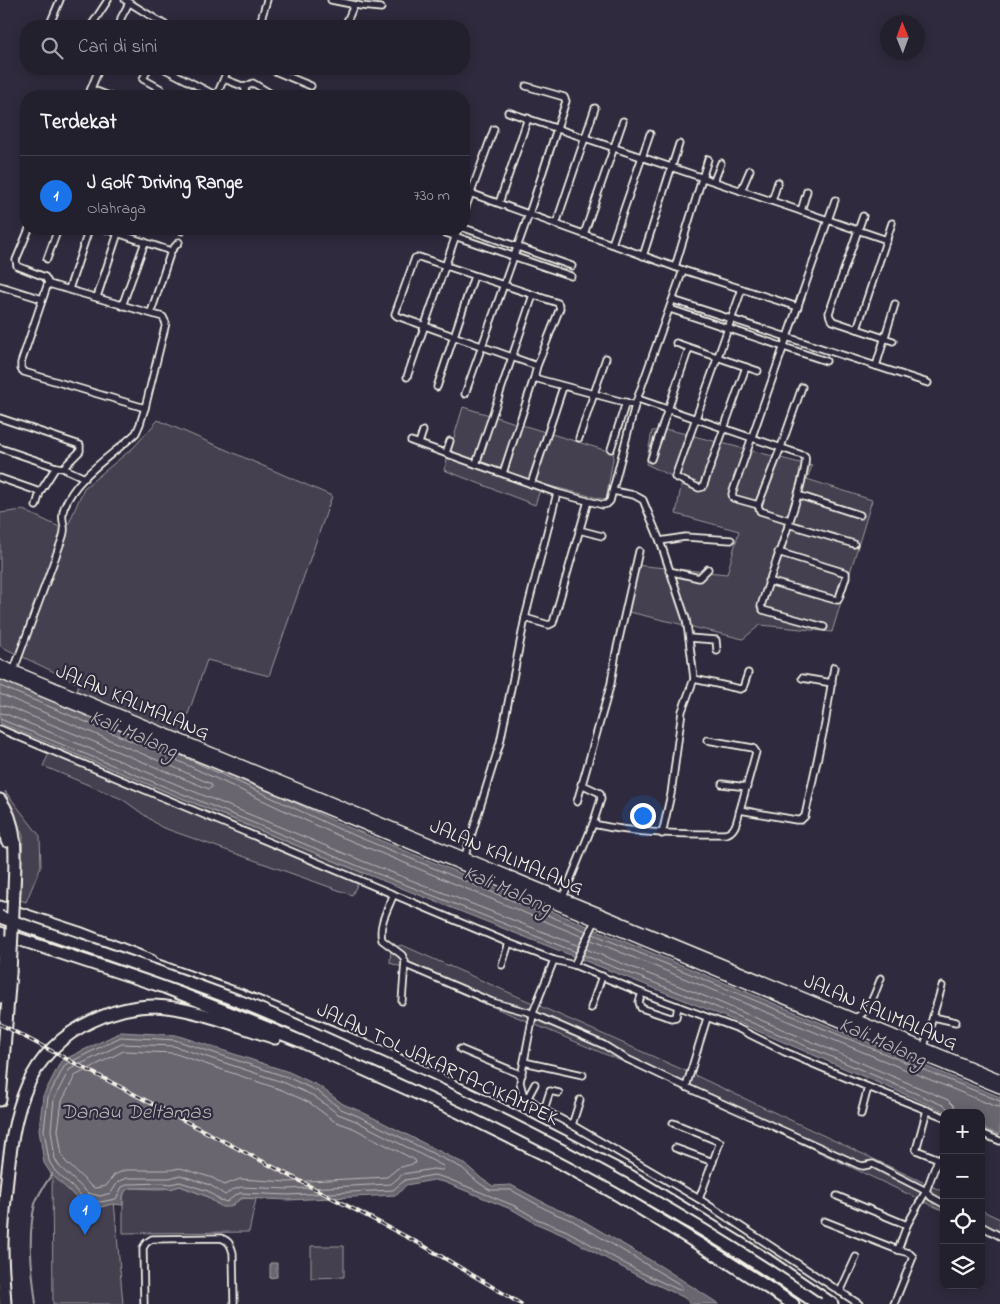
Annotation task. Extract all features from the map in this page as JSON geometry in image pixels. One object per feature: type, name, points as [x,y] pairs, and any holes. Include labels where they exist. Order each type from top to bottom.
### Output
[{"type":"highway","points":[[0,800],[7,810],[13,828],[15,852],[10,890],[0,1100]]},
{"type":"highway","points":[[0,817],[5,828],[8,847],[10,890]]},
{"type":"highway","points":[[0,907],[142,956],[160,966]]},
{"type":"highway","name":"JALAN TOL JAKARTA–CIKAMPEK","points":[[0,913],[160,966],[240,995],[406,1064],[630,1176],[767,1260],[832,1304]]},
{"type":"highway","points":[[0,918],[242,1003],[388,1066],[496,1117],[630,1188],[773,1273],[818,1304]]},
{"type":"highway","points":[[0,924],[161,978],[247,1011],[388,1071],[498,1124],[631,1194],[770,1279],[806,1304]]},
{"type":"highway","name":"JALAN TOL JAKARTA–CIKAMPEK","points":[[0,932],[164,986],[334,1056],[459,1112],[552,1158],[628,1201],[793,1304]]},
{"type":"highway","points":[[0,997],[6,972]]},
{"type":"highway","points":[[5,1304],[2,1246],[14,1125],[22,1096],[31,1076],[51,1049],[69,1034],[86,1024],[114,1012],[148,1006],[167,1007],[201,1015],[334,1056]]},
{"type":"main road","name":"JALAN KALIMALANG","points":[[0,665],[12,674],[922,1052],[1000,1088]]},
{"type":"main road","name":"JALAN KALIMALANG","points":[[0,674],[12,674]]},
{"type":"main road","name":"JALAN KALIMALANG","points":[[561,902],[593,925],[852,1023]]},
{"type":"main road","name":"JALAN KALIMALANG","points":[[922,1052],[1000,1079]]},
{"type":"street","points":[[52,20],[60,0]]},
{"type":"street","points":[[95,20],[108,0]]},
{"type":"street","points":[[261,20],[267,0]]},
{"type":"street","points":[[331,0],[381,8]]},
{"type":"street","points":[[121,20],[127,2],[158,20]]},
{"type":"street","points":[[348,20],[354,5]]},
{"type":"street","points":[[91,89],[97,75]]},
{"type":"street","points":[[145,75],[143,79],[161,89]]},
{"type":"street","points":[[176,75],[203,90]]},
{"type":"street","points":[[219,90],[226,75]]},
{"type":"street","points":[[284,75],[310,86]]},
{"type":"street","points":[[224,79],[245,86],[253,83],[265,90]]},
{"type":"street","points":[[465,394],[529,214],[566,101],[565,98],[526,86]]},
{"type":"street","points":[[556,224],[595,108]]},
{"type":"street","points":[[508,112],[887,240]]},
{"type":"street","points":[[499,203],[528,118]]},
{"type":"street","points":[[584,234],[623,121]]},
{"type":"street","points":[[494,130],[470,192],[643,256],[798,307]]},
{"type":"street","points":[[612,244],[650,134]]},
{"type":"street","points":[[643,256],[679,144]]},
{"type":"street","points":[[675,267],[708,159]]},
{"type":"street","points":[[714,181],[721,163]]},
{"type":"street","points":[[742,191],[750,170]]},
{"type":"street","points":[[772,201],[778,182]]},
{"type":"street","points":[[801,211],[806,191]]},
{"type":"street","points":[[758,505],[733,498],[732,495],[835,200]]},
{"type":"street","points":[[863,216],[830,313],[831,319],[893,341]]},
{"type":"street","points":[[857,328],[892,224]]},
{"type":"street","points":[[470,230],[572,266]]},
{"type":"street","points":[[27,235],[16,263],[18,266],[46,277],[48,283],[21,363],[21,369],[24,372],[145,408]]},
{"type":"street","points":[[47,259],[56,235]]},
{"type":"street","points":[[68,289],[87,235]]},
{"type":"street","points":[[96,297],[117,235]]},
{"type":"street","points":[[124,235],[171,251]]},
{"type":"street","points":[[452,235],[571,276]]},
{"type":"street","points":[[407,377],[455,236]]},
{"type":"street","points":[[122,306],[145,242]]},
{"type":"street","points":[[151,312],[171,251],[179,242]]},
{"type":"street","points":[[503,473],[537,366],[560,306],[557,302],[416,257],[395,314],[399,318],[537,366]]},
{"type":"street","points":[[411,441],[557,493],[603,505],[607,504],[637,402],[683,270]]},
{"type":"street","points":[[437,387],[474,276]]},
{"type":"street","points":[[12,674],[61,542],[65,528],[62,515],[64,508],[70,496],[85,478],[136,433],[145,408],[166,323],[164,317],[151,312],[122,306],[48,283]]},
{"type":"street","points":[[0,286],[42,299]]},
{"type":"street","points":[[742,289],[675,476],[700,488],[703,487],[746,367]]},
{"type":"street","points":[[476,464],[533,294]]},
{"type":"street","points":[[673,300],[928,383]]},
{"type":"street","points":[[876,366],[895,304]]},
{"type":"street","points":[[670,309],[826,361]]},
{"type":"street","points":[[676,344],[758,371]]},
{"type":"street","points":[[651,459],[689,348]]},
{"type":"street","points":[[579,438],[606,358]]},
{"type":"street","points":[[534,378],[626,402],[637,402],[669,409],[803,454],[806,457],[798,496],[760,606],[763,610],[824,627]]},
{"type":"street","points":[[531,484],[563,387]]},
{"type":"street","points":[[802,387],[758,505],[760,511],[854,544]]},
{"type":"street","points":[[611,449],[626,402]]},
{"type":"street","points":[[0,418],[80,445],[80,451],[63,468]]},
{"type":"street","points":[[419,444],[423,431]]},
{"type":"street","points":[[446,453],[450,441]]},
{"type":"street","points":[[0,448],[63,468],[85,478]]},
{"type":"street","points":[[36,506],[40,492],[56,467]]},
{"type":"street","points":[[0,478],[40,492]]},
{"type":"street","points":[[612,491],[634,495],[643,500],[660,541],[686,619],[689,638],[694,679],[682,711],[671,794],[662,834]]},
{"type":"street","points":[[464,862],[500,743],[525,618],[557,493]]},
{"type":"street","points":[[798,496],[860,515]]},
{"type":"street","points":[[525,618],[550,625],[553,623],[588,501]]},
{"type":"street","points":[[579,530],[602,536]]},
{"type":"street","points":[[660,541],[685,537],[731,540]]},
{"type":"street","points":[[577,802],[609,690],[639,551]]},
{"type":"street","points":[[768,581],[835,600],[840,598],[846,573],[778,552]]},
{"type":"street","points":[[669,571],[699,578],[708,569]]},
{"type":"street","points":[[689,638],[716,640],[717,651]]},
{"type":"street","points":[[740,810],[800,821],[805,816],[825,724],[834,667]]},
{"type":"street","points":[[694,679],[740,689],[743,688],[748,672]]},
{"type":"street","points":[[802,678],[832,683]]},
{"type":"street","points":[[0,729],[393,896],[554,960],[576,962],[602,976],[642,993],[739,1029],[785,1052],[940,1115]]},
{"type":"street","points":[[593,824],[618,830],[662,834],[730,833],[734,829],[756,753],[755,750],[707,740]]},
{"type":"street","points":[[561,902],[593,824],[601,799],[600,793],[582,784]]},
{"type":"street","points":[[722,784],[747,787]]},
{"type":"street","points":[[393,896],[380,935],[385,943],[402,955],[406,965],[402,1002]]},
{"type":"street","points":[[576,962],[593,925]]},
{"type":"street","points":[[502,965],[509,943]]},
{"type":"street","points":[[554,960],[534,1015],[520,1082],[521,1092],[544,1110],[699,1200],[859,1304]]},
{"type":"street","points":[[406,965],[492,1002],[528,1012],[604,1045],[625,1058],[686,1087],[859,1165],[873,1164],[926,1191],[931,1197],[940,1202]]},
{"type":"street","points":[[591,1008],[602,976]]},
{"type":"street","points":[[852,1023],[868,1008],[881,978]]},
{"type":"street","points":[[922,1052],[942,986]]},
{"type":"street","points":[[642,993],[639,1002],[641,1008],[671,1018],[676,1017],[678,1006]]},
{"type":"street","points":[[933,1017],[956,1022]]},
{"type":"street","points":[[686,1087],[707,1018]]},
{"type":"street","points":[[460,1050],[522,1075]]},
{"type":"street","points":[[524,1062],[583,1074]]},
{"type":"street","points":[[528,1097],[535,1084]]},
{"type":"street","points":[[861,1114],[868,1087]]},
{"type":"street","points":[[544,1110],[550,1091],[559,1093]]},
{"type":"street","points":[[572,1125],[580,1100]]},
{"type":"street","points":[[928,1110],[916,1150],[940,1160]]},
{"type":"street","points":[[673,1123],[720,1142],[699,1200]]},
{"type":"street","points":[[985,1137],[1000,1141]]},
{"type":"street","points":[[675,1148],[713,1162]]},
{"type":"street","points":[[898,1250],[907,1225],[940,1162]]},
{"type":"street","points":[[837,1196],[907,1225]]},
{"type":"street","points":[[824,1221],[909,1253],[913,1257],[894,1304]]},
{"type":"street","points":[[985,1228],[1000,1236]]},
{"type":"street","points":[[144,1304],[143,1248],[146,1243],[152,1239],[221,1238],[227,1240],[233,1252],[234,1304]]},
{"type":"street","points":[[840,1292],[856,1257]]},
{"type":"shaded area","points":[[463,407],[614,453],[606,500],[542,484],[535,505],[444,470]]},
{"type":"shaded area","points":[[158,420],[332,496],[269,676],[207,660],[177,746],[71,704],[79,684],[0,646],[0,513],[23,510],[66,530],[84,488],[134,447]]},
{"type":"shaded area","points":[[670,430],[812,466],[807,479],[872,500],[832,632],[760,625],[743,639],[625,611],[635,565],[727,574],[739,531],[676,514],[682,481],[646,464],[652,431]]},
{"type":"shaded area","points":[[53,745],[363,873],[352,895],[161,827],[122,799],[43,766]]},
{"type":"shaded area","points":[[5,791],[40,836],[41,866],[26,902],[20,900],[23,836]]},
{"type":"shaded area","points":[[402,945],[688,1072],[940,1190],[940,1209],[666,1080],[408,969],[390,963],[391,948]]},
{"type":"shaded area","points":[[52,1165],[111,1166],[123,1304],[53,1304]]},
{"type":"shaded area","points":[[180,1186],[206,1196],[217,1204],[233,1205],[243,1199],[256,1199],[249,1232],[123,1233],[123,1197],[125,1190],[130,1188],[162,1189]]},
{"type":"shaded area","points":[[985,1212],[1000,1219],[1000,1238],[985,1231]]},
{"type":"shaded area","points":[[311,1246],[344,1246],[344,1277],[311,1278]]},
{"type":"water","name":"Kali Malang","points":[[0,674],[177,748],[341,824],[1000,1097],[1000,1135],[985,1129],[985,1109],[940,1110],[709,1010],[361,872],[0,723]]},
{"type":"water","name":"Danau Deltamas","points":[[121,1032],[176,1035],[289,1072],[319,1086],[343,1104],[465,1164],[493,1186],[511,1185],[554,1208],[575,1216],[662,1267],[719,1304],[692,1304],[683,1297],[638,1276],[513,1210],[444,1182],[434,1180],[406,1185],[397,1195],[288,1200],[242,1198],[229,1207],[222,1207],[206,1196],[180,1186],[170,1189],[130,1188],[125,1191],[123,1205],[112,1204],[101,1207],[82,1203],[51,1174],[44,1163],[39,1130],[43,1096],[61,1061]]},
{"type":"water","points":[[270,1263],[277,1263],[277,1277],[270,1278]]},
{"type":"waterway","points":[[36,1304],[31,1254],[31,1229],[38,1196],[52,1174]]},
{"type":"railway","points":[[0,1024],[424,1246],[521,1304]]},
{"type":"place","name":"J Golf Driving Range","points":[[85,1235]]}]
